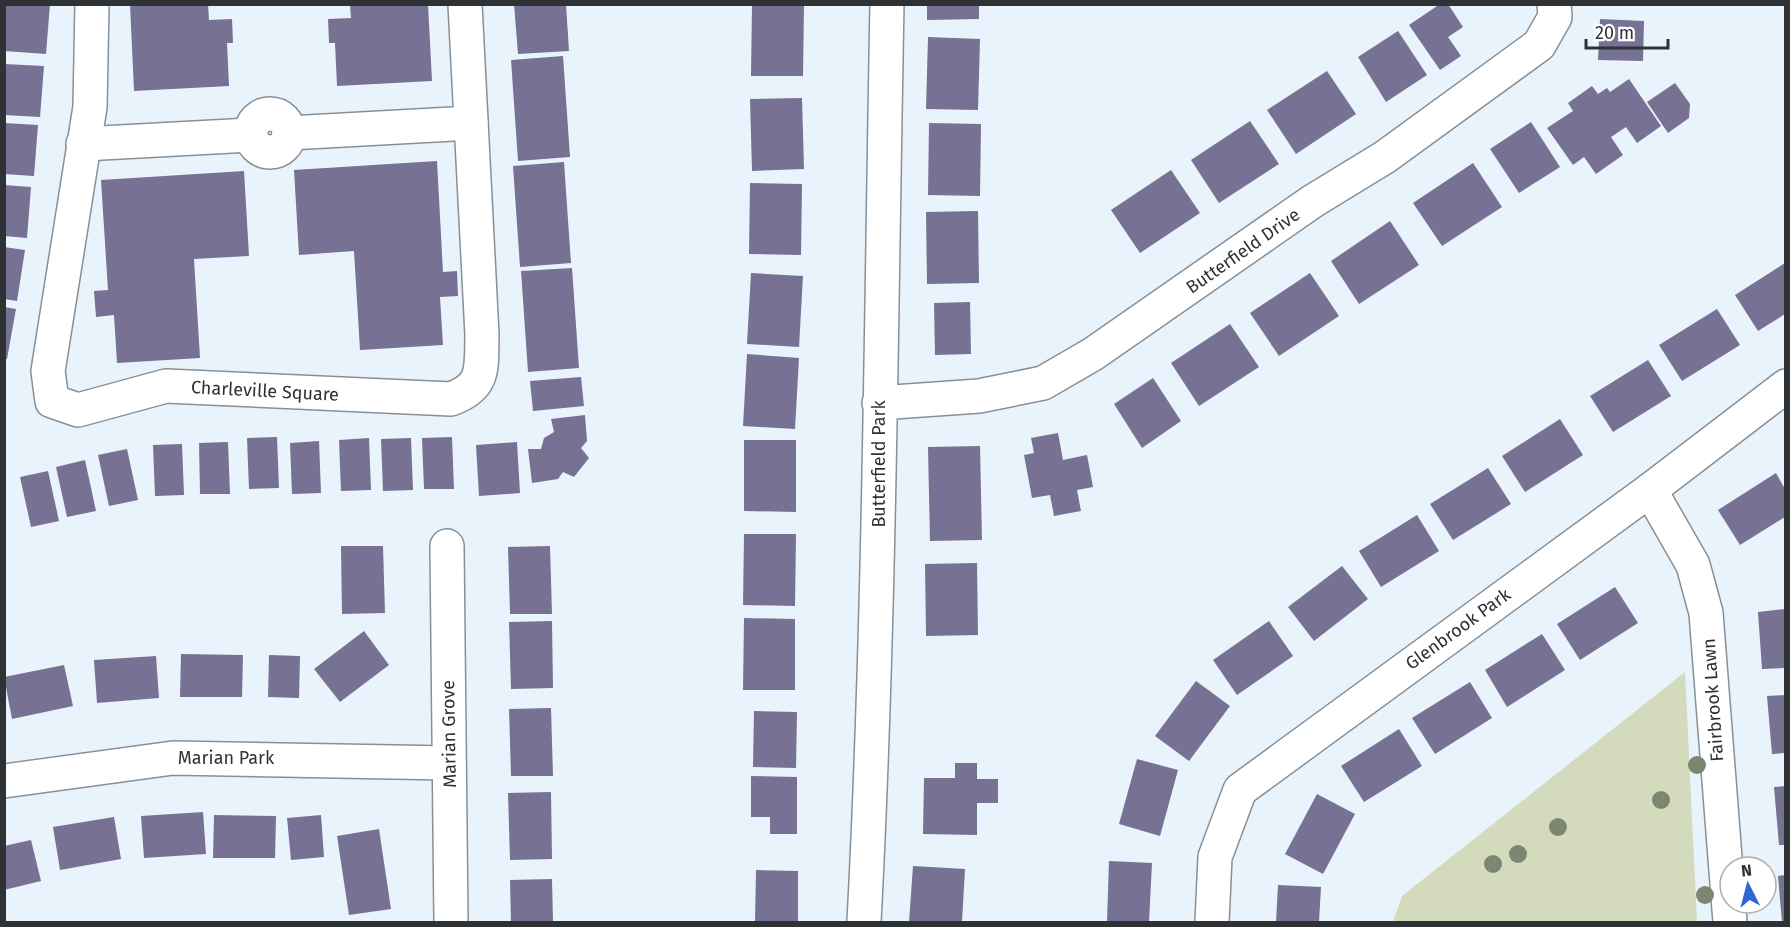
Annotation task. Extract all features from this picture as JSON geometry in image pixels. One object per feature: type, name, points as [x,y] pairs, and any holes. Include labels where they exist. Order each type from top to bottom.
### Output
[{"type":"street","name":"Charleville Square","points":[[92,4],[90,107],[48,371],[52,401],[78,410],[166,386],[451,399],[468,393],[481,375],[482,335],[465,4]]},
{"type":"street","name":"Butterfield Park","points":[[864,922],[878,628],[879,403],[887,4]]},
{"type":"street","name":"Butterfield Drive","points":[[879,403],[979,396],[1043,383],[1073,366],[1313,201],[1385,157],[1539,45],[1555,17],[1554,4]]},
{"type":"street","points":[[83,144],[471,123]]},
{"type":"street","name":"Glenbrook Park","points":[[1212,922],[1215,857],[1240,790],[1650,489],[1785,386]]},
{"type":"street","name":"Fairbrook Lawn","points":[[1650,489],[1693,565],[1706,613],[1730,922]]},
{"type":"street","name":"Marian Grove","points":[[447,546],[451,922]]},
{"type":"street","name":"Marian Park","points":[[4,782],[173,758],[450,763]]},
{"type":"green space","points":[[1685,672],[1697,922],[1393,922],[1402,896]]},
{"type":"building","points":[[4,4],[50,4],[46,54],[4,51]]},
{"type":"building","points":[[130,4],[208,4],[209,20],[232,19],[233,43],[227,43],[229,86],[134,91]]},
{"type":"building","points":[[350,4],[428,4],[432,81],[337,86],[335,43],[329,43],[328,19],[351,18]]},
{"type":"building","points":[[514,4],[566,4],[569,51],[518,54]]},
{"type":"building","points":[[752,4],[804,5],[803,76],[751,76]]},
{"type":"building","points":[[927,4],[979,4],[979,19],[927,20]]},
{"type":"building","points":[[1440,4],[1448,4],[1463,27],[1448,37],[1461,56],[1440,70],[1409,25]]},
{"type":"building","points":[[1600,19],[1644,21],[1643,61],[1598,60]]},
{"type":"building","points":[[1398,31],[1427,75],[1386,102],[1358,57]]},
{"type":"building","points":[[928,37],[980,39],[978,110],[926,109]]},
{"type":"building","points":[[563,56],[570,157],[518,161],[511,60]]},
{"type":"building","points":[[4,64],[44,66],[40,117],[4,115]]},
{"type":"building","points":[[1327,71],[1356,114],[1296,154],[1267,110]]},
{"type":"building","points":[[1629,79],[1661,126],[1637,143],[1626,127],[1611,137],[1623,155],[1596,174],[1584,157],[1573,165],[1547,128],[1573,111],[1568,103],[1592,86],[1598,94],[1607,88],[1610,92]]},
{"type":"building","points":[[1675,83],[1690,104],[1689,118],[1668,133],[1647,102]]},
{"type":"building","points":[[802,98],[804,169],[752,171],[750,99]]},
{"type":"building","points":[[1250,121],[1279,164],[1219,203],[1191,160]]},
{"type":"building","points":[[1531,122],[1560,167],[1519,193],[1490,149]]},
{"type":"building","points":[[4,123],[38,125],[34,176],[4,174]]},
{"type":"building","points":[[929,123],[981,124],[980,196],[928,195]]},
{"type":"building","points":[[437,161],[443,272],[457,271],[458,296],[440,297],[443,345],[360,350],[354,251],[299,255],[294,170]]},
{"type":"building","points":[[564,162],[571,263],[520,267],[513,166]]},
{"type":"building","points":[[1473,163],[1502,207],[1442,246],[1413,203]]},
{"type":"building","points":[[1171,170],[1200,213],[1140,253],[1111,210]]},
{"type":"building","points":[[244,171],[249,256],[194,259],[200,358],[117,363],[114,315],[96,317],[94,291],[108,290],[101,180]]},
{"type":"building","points":[[750,183],[802,184],[801,255],[749,254]]},
{"type":"building","points":[[4,185],[31,187],[27,238],[4,236]]},
{"type":"building","points":[[978,211],[979,283],[927,284],[926,212]]},
{"type":"building","points":[[1390,221],[1419,265],[1359,304],[1331,261]]},
{"type":"building","points":[[4,247],[25,250],[17,301],[4,299]]},
{"type":"building","points":[[1785,263],[1785,314],[1758,331],[1735,295]]},
{"type":"building","points":[[572,268],[579,368],[528,372],[521,271]]},
{"type":"building","points":[[751,273],[803,276],[799,347],[747,344]]},
{"type":"building","points":[[1310,273],[1339,316],[1279,356],[1250,313]]},
{"type":"building","points":[[970,302],[971,354],[935,355],[934,303]]},
{"type":"building","points":[[4,307],[16,309],[7,359],[4,359]]},
{"type":"building","points":[[1717,309],[1740,345],[1682,381],[1659,345]]},
{"type":"building","points":[[1230,324],[1259,367],[1199,406],[1171,363]]},
{"type":"building","points":[[747,354],[799,358],[795,429],[743,426]]},
{"type":"building","points":[[1648,360],[1671,396],[1613,432],[1590,396]]},
{"type":"building","points":[[581,377],[584,406],[533,411],[530,381]]},
{"type":"building","points":[[1153,378],[1181,421],[1142,448],[1114,404]]},
{"type":"building","points":[[585,415],[587,441],[581,448],[589,458],[574,477],[563,472],[558,479],[532,483],[528,449],[541,449],[544,438],[554,432],[551,419]]},
{"type":"building","points":[[1560,419],[1583,455],[1525,492],[1502,456]]},
{"type":"building","points":[[1058,433],[1063,460],[1087,455],[1093,487],[1077,490],[1081,511],[1054,516],[1050,495],[1032,498],[1024,455],[1034,453],[1031,438]]},
{"type":"building","points":[[277,437],[279,488],[249,489],[247,438]]},
{"type":"building","points":[[452,437],[454,489],[424,489],[422,438]]},
{"type":"building","points":[[369,438],[371,490],[341,491],[339,440]]},
{"type":"building","points":[[411,438],[413,490],[383,491],[381,439]]},
{"type":"building","points":[[744,440],[796,440],[796,512],[744,511]]},
{"type":"building","points":[[319,441],[321,493],[292,494],[290,443]]},
{"type":"building","points":[[228,442],[230,494],[200,494],[199,443]]},
{"type":"building","points":[[517,442],[520,493],[479,496],[476,445]]},
{"type":"building","points":[[182,444],[184,495],[155,496],[153,445]]},
{"type":"building","points":[[980,446],[982,540],[930,541],[928,447]]},
{"type":"building","points":[[127,449],[138,500],[109,506],[98,455]]},
{"type":"building","points":[[85,460],[96,511],[67,517],[56,467]]},
{"type":"building","points":[[1488,468],[1511,504],[1453,540],[1430,504]]},
{"type":"building","points":[[48,471],[59,521],[31,527],[20,477]]},
{"type":"building","points":[[1776,473],[1785,489],[1785,517],[1740,545],[1718,510]]},
{"type":"building","points":[[1417,515],[1439,551],[1381,587],[1359,551]]},
{"type":"building","points":[[744,534],[796,534],[795,606],[743,605]]},
{"type":"building","points":[[341,546],[383,546],[385,613],[342,614]]},
{"type":"building","points":[[550,546],[552,614],[510,614],[508,547]]},
{"type":"building","points":[[977,563],[978,635],[926,636],[925,564]]},
{"type":"building","points":[[1342,566],[1368,599],[1314,641],[1288,607]]},
{"type":"building","points":[[1615,587],[1638,623],[1580,660],[1557,624]]},
{"type":"building","points":[[1785,609],[1785,668],[1762,669],[1758,612]]},
{"type":"building","points":[[744,618],[795,619],[795,690],[743,690]]},
{"type":"building","points":[[552,621],[553,688],[511,689],[509,622]]},
{"type":"building","points":[[1269,621],[1293,656],[1237,695],[1213,660]]},
{"type":"building","points":[[364,631],[389,665],[340,702],[314,669]]},
{"type":"building","points":[[1542,634],[1565,670],[1507,707],[1485,670]]},
{"type":"building","points":[[181,654],[243,655],[242,697],[180,697]]},
{"type":"building","points":[[269,655],[300,656],[299,698],[268,697]]},
{"type":"building","points":[[156,656],[159,698],[97,703],[94,660]]},
{"type":"building","points":[[64,665],[73,706],[12,719],[4,677]]},
{"type":"building","points":[[1196,681],[1230,706],[1189,761],[1155,736]]},
{"type":"building","points":[[1470,682],[1492,718],[1435,754],[1412,718]]},
{"type":"building","points":[[1785,695],[1785,753],[1772,754],[1767,696]]},
{"type":"building","points":[[551,708],[553,776],[511,776],[509,709]]},
{"type":"building","points":[[754,711],[797,712],[796,768],[753,767]]},
{"type":"building","points":[[1399,729],[1422,766],[1364,802],[1341,766]]},
{"type":"building","points":[[1137,759],[1178,770],[1160,836],[1119,824]]},
{"type":"building","points":[[955,763],[977,763],[977,779],[998,779],[998,803],[977,803],[977,835],[923,834],[924,778],[955,778]]},
{"type":"building","points":[[751,776],[797,777],[797,834],[770,834],[770,817],[751,817]]},
{"type":"building","points":[[1785,786],[1785,845],[1779,845],[1774,787]]},
{"type":"building","points":[[551,792],[552,859],[510,860],[508,793]]},
{"type":"building","points":[[1317,794],[1355,814],[1323,874],[1285,854]]},
{"type":"building","points":[[203,812],[206,854],[144,858],[141,816]]},
{"type":"building","points":[[214,815],[276,816],[275,858],[213,858]]},
{"type":"building","points":[[321,815],[324,857],[291,860],[287,818]]},
{"type":"building","points":[[114,817],[121,859],[60,870],[53,827]]},
{"type":"building","points":[[379,829],[391,909],[349,915],[337,836]]},
{"type":"building","points":[[31,840],[41,881],[4,890],[4,846]]},
{"type":"building","points":[[1109,861],[1152,863],[1149,922],[1107,922]]},
{"type":"building","points":[[913,866],[965,869],[962,922],[909,922]]},
{"type":"building","points":[[756,870],[798,871],[798,922],[755,922]]},
{"type":"building","points":[[1785,875],[1785,922],[1782,922],[1778,876]]},
{"type":"building","points":[[552,879],[553,922],[511,922],[510,880]]},
{"type":"building","points":[[1278,885],[1321,887],[1319,922],[1276,922]]}]
